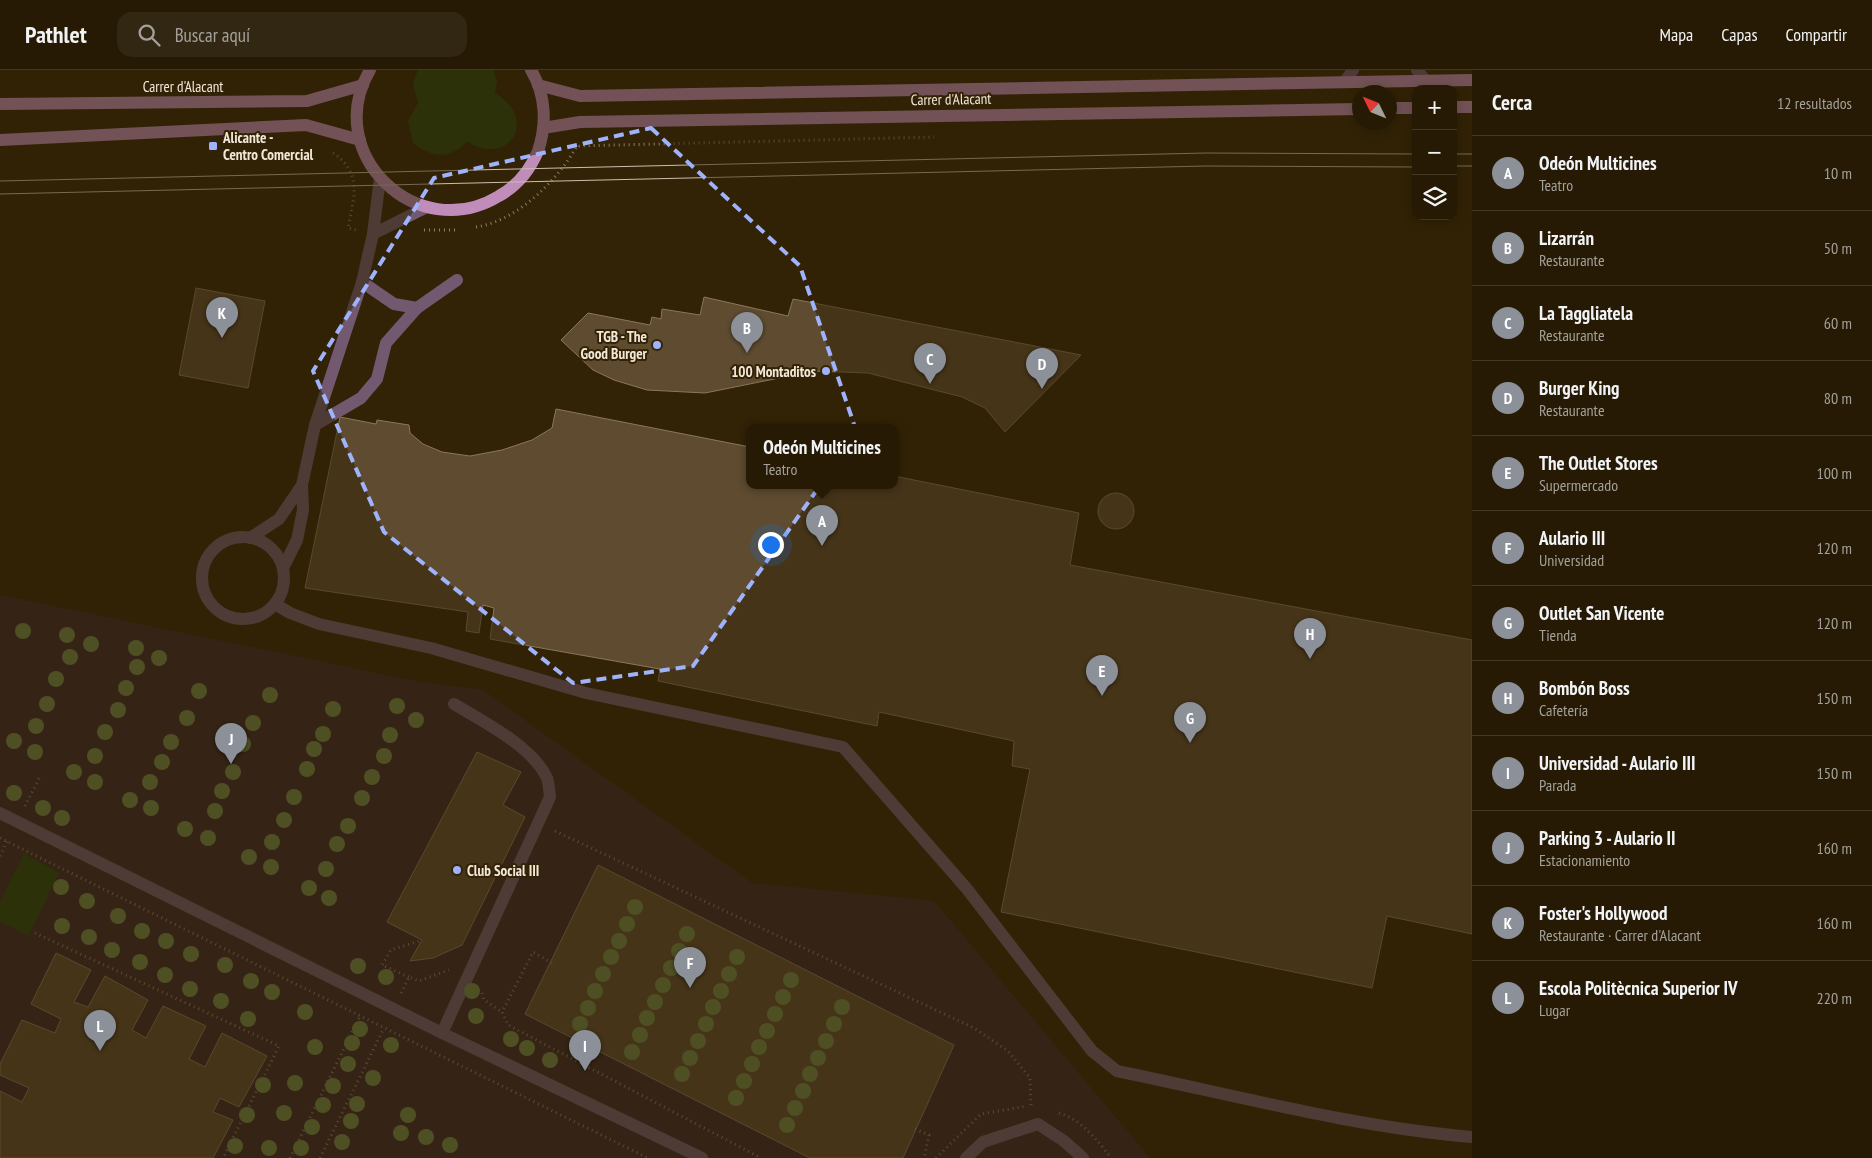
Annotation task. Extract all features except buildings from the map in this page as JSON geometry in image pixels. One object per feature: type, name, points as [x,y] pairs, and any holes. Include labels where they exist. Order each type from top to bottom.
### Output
[{"type":"main road","points":[[370,70],[363,85],[357,115],[360,140],[369,163],[380,178],[400,196],[427,207],[445,210],[468,209],[491,201],[517,183],[532,163],[543,128],[544,110],[538,85],[531,70]]},
{"type":"main road","name":"Carrer d'Alacant","points":[[538,85],[580,96],[1085,88],[1350,75],[1426,81],[1472,80]]},
{"type":"main road","name":"Carrer d'Alacant","points":[[0,104],[308,101],[363,85]]},
{"type":"main road","points":[[1457,107],[1472,107]]},
{"type":"main road","name":"Carrer d'Alacant","points":[[543,128],[580,122],[1352,108]]},
{"type":"main road","points":[[1397,108],[1412,108]]},
{"type":"main road","points":[[0,140],[306,126],[360,140]]},
{"type":"street","points":[[1417,70],[1426,81]]},
{"type":"street","points":[[283,568],[298,540],[302,510],[302,485],[316,424],[362,282],[374,234],[380,178]]},
{"type":"street","points":[[374,234],[427,207]]},
{"type":"street","points":[[316,424],[361,398],[377,379],[386,343],[417,308],[457,280]]},
{"type":"street","points":[[362,282],[394,304],[417,308]]},
{"type":"street","points":[[250,538],[279,519],[302,485]]},
{"type":"street","points":[[230,539],[258,539],[270,547],[280,558],[283,568],[284,586],[279,600],[270,610],[257,618],[243,620],[228,618],[216,610],[207,599],[202,581],[202,571],[208,557],[217,546],[230,539]]},
{"type":"street","points":[[275,604],[290,613],[319,624],[431,648],[586,693],[843,747],[967,889],[1092,1051],[1117,1071],[1336,1116],[1472,1137]]},
{"type":"street","points":[[442,1033],[550,797],[547,779],[535,762],[513,741],[454,704]]},
{"type":"street","points":[[0,813],[442,1033],[702,1158]]},
{"type":"street","points":[[966,1158],[983,1142],[1038,1124],[1064,1140],[1083,1158]]},
{"type":"path","points":[[474,227],[492,225],[515,214],[566,167],[577,146],[944,137]]},
{"type":"path","points":[[325,148],[337,156],[351,172],[356,186],[348,228],[374,234]]},
{"type":"path","points":[[420,230],[446,231],[465,228]]},
{"type":"path","points":[[24,807],[41,775]]},
{"type":"path","points":[[539,823],[974,1028],[1008,1051],[1030,1078],[1030,1106]]},
{"type":"path","points":[[0,856],[10,836]]},
{"type":"path","points":[[0,838],[648,1158]]},
{"type":"path","points":[[35,933],[279,1046],[223,1158]]},
{"type":"path","points":[[422,940],[391,950],[382,965],[419,981],[444,973],[454,966]]},
{"type":"path","points":[[502,1012],[533,952],[552,963]]},
{"type":"path","points":[[402,991],[410,977]]},
{"type":"path","points":[[480,985],[484,1000],[502,1012],[508,1025],[761,1158]]},
{"type":"path","points":[[290,1158],[360,1016]]},
{"type":"path","points":[[320,1158],[388,1021]]},
{"type":"path","points":[[915,1128],[929,1135],[924,1158]]},
{"type":"highlighted area","points":[[651,128],[800,266],[857,433],[693,666],[573,683],[384,532],[313,371],[434,178]]},
{"type":"shaded area","points":[[0,595],[420,682],[483,690],[752,883],[934,901],[1150,1158],[0,1158]]},
{"type":"green space","points":[[418,70],[493,70],[497,81],[495,93],[509,104],[516,116],[517,128],[513,138],[505,145],[494,149],[481,148],[467,141],[454,152],[440,155],[420,148],[413,143],[408,121],[418,103],[413,83]]},
{"type":"green space","points":[[24,854],[59,873],[28,936],[0,921],[0,902]]},
{"type":"tram line","points":[[0,181],[1206,153],[1412,154]]},
{"type":"tram line","points":[[1457,154],[1472,154]]},
{"type":"tram line","points":[[0,194],[1206,166],[1412,167]]},
{"type":"tram line","points":[[1457,166],[1472,166]]},
{"type":"place","name":"Alicante - Centro Comercial","points":[[213,146]]},
{"type":"place","name":"Foster's Hollywood","points":[[222,338]]},
{"type":"place","name":"TGB - The Good Burger","points":[[657,345]]},
{"type":"place","name":"Lizarrán","points":[[747,353]]},
{"type":"place","name":"100 Montaditos","points":[[826,371]]},
{"type":"place","name":"La Taggliatela","points":[[930,384]]},
{"type":"place","name":"Burger King","points":[[1042,389]]},
{"type":"place","name":"Odeón Multicines","points":[[822,546]]},
{"type":"place","name":"Bombón Boss","points":[[1310,659]]},
{"type":"place","name":"The Outlet Stores","points":[[1102,696]]},
{"type":"place","name":"Outlet San Vicente","points":[[1190,743]]},
{"type":"place","name":"Parking 3 - Aulario II","points":[[231,764]]},
{"type":"place","name":"Club Social III","points":[[457,870]]},
{"type":"place","name":"Aulario III","points":[[690,988]]},
{"type":"place","name":"Escola Politècnica Superior IV","points":[[100,1051]]},
{"type":"place","name":"Universidad - Aulario III","points":[[585,1071]]}]
